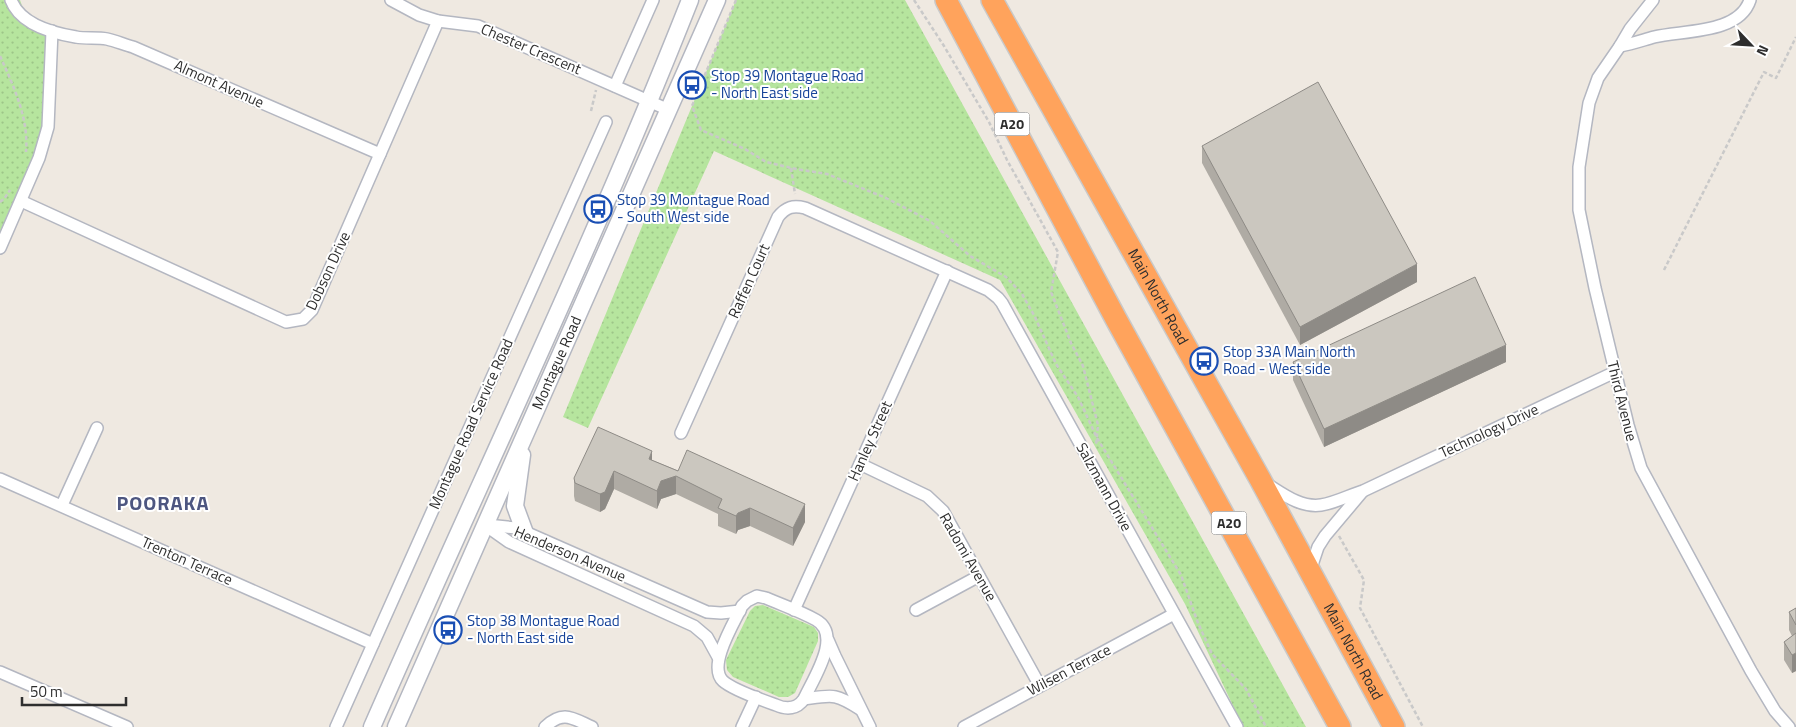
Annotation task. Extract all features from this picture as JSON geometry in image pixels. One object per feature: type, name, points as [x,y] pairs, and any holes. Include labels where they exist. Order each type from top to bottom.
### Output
[{"type":"highway","name":"A20","points":[[946,0],[1116,319],[1340,727]]},
{"type":"highway","name":"Main North Road","points":[[992,0],[1260,479],[1394,727]]},
{"type":"main road","name":"Montague Road","points":[[372,727],[553,325],[690,0]]},
{"type":"main road","name":"Montague Road","points":[[396,727],[717,0]]},
{"type":"main road","points":[[525,533],[515,506],[526,433]]},
{"type":"main road","points":[[466,516],[485,525]]},
{"type":"street","name":"Almont Avenue","points":[[10,0],[14,9],[27,20],[52,31],[76,37],[105,39],[133,47],[380,154]]},
{"type":"street","name":"Chester Crescent","points":[[391,0],[419,15],[438,21],[478,26],[669,110]]},
{"type":"street","points":[[615,86],[653,0]]},
{"type":"street","name":"Third Avenue","points":[[1653,0],[1630,29],[1598,78],[1589,103],[1580,158],[1579,210],[1595,288],[1634,450],[1648,484],[1751,671],[1776,711],[1789,727]]},
{"type":"street","points":[[1620,46],[1654,37],[1717,27],[1742,14],[1750,0]]},
{"type":"street","name":"Dobson Drive","points":[[21,201],[286,322],[303,319],[312,310],[438,21]]},
{"type":"street","points":[[0,248],[39,158],[48,128],[52,31]]},
{"type":"street","name":"Montague Road Service Road","points":[[336,727],[606,122]]},
{"type":"street","name":"Raffen Court","points":[[681,433],[778,217],[789,207],[805,208],[947,271]]},
{"type":"street","name":"Hanley Street","points":[[794,610],[947,271]]},
{"type":"street","name":"Salzmann Drive","points":[[947,271],[988,290],[998,298],[1236,727]]},
{"type":"street","name":"Technology Drive","points":[[1260,479],[1289,498],[1301,503],[1322,505],[1363,491],[1616,372]]},
{"type":"street","points":[[62,505],[97,428]]},
{"type":"street","name":"Radomi Avenue","points":[[860,464],[927,496],[943,511],[1040,686]]},
{"type":"street","name":"Trenton Terrace","points":[[0,479],[373,644]]},
{"type":"street","name":"Technology Drive","points":[[1310,571],[1318,547],[1325,536],[1363,491]]},
{"type":"street","name":"Henderson Avenue","points":[[485,525],[516,528],[699,609],[712,613],[740,611]]},
{"type":"street","name":"Henderson Avenue","points":[[485,525],[509,542],[694,626],[707,637],[718,657]]},
{"type":"street","points":[[916,610],[979,576]]},
{"type":"street","points":[[828,640],[824,657],[804,699],[800,704],[788,708],[782,708],[756,697],[722,680],[717,668],[718,657],[740,611],[747,601],[758,596],[766,598],[817,620],[824,626],[828,640],[870,727]]},
{"type":"street","name":"Wilsen Terrace","points":[[964,727],[1174,614]]},
{"type":"street","points":[[0,672],[127,727]]},
{"type":"street","points":[[742,727],[756,697]]},
{"type":"street","points":[[804,699],[840,697],[860,709]]},
{"type":"street","points":[[545,727],[557,717],[562,716],[592,727]]},
{"type":"path","points":[[736,0],[692,106],[701,130],[745,149],[766,162],[827,174],[886,198],[930,221],[970,256],[1006,277],[1022,294],[1035,317],[1056,364],[1078,398],[1097,438],[1181,575],[1198,623],[1212,654],[1246,689],[1266,727]]},
{"type":"path","points":[[914,0],[989,122],[1058,252],[1051,292],[1082,366],[1098,425],[1093,468]]},
{"type":"path","points":[[1664,270],[1764,72],[1776,78],[1796,37]]},
{"type":"path","points":[[0,56],[12,82],[26,122],[27,151],[24,158]]},
{"type":"path","points":[[591,111],[596,89]]},
{"type":"path","points":[[791,168],[796,198]]},
{"type":"path","points":[[0,202],[12,186]]},
{"type":"path","points":[[1337,533],[1364,580],[1360,608],[1423,727]]},
{"type":"green space","points":[[0,0],[20,0],[27,20],[52,31],[39,158],[0,247]]},
{"type":"green space","points":[[736,0],[905,0],[1306,727],[1243,727],[1185,604],[1000,280],[714,151],[588,428],[563,417]]},
{"type":"green space","points":[[763,605],[814,627],[818,633],[818,641],[795,693],[788,697],[779,697],[733,677],[727,670],[726,660],[750,611],[755,606]]},
{"type":"building","points":[[1318,82],[1417,264],[1300,327],[1202,146]]},
{"type":"building","points":[[1475,277],[1506,345],[1324,429],[1293,362]]},
{"type":"building","points":[[598,427],[652,451],[649,459],[678,471],[687,450],[805,504],[793,528],[750,508],[738,513],[736,516],[718,508],[722,499],[676,476],[661,481],[657,491],[614,471],[605,492],[600,494],[575,483],[574,478]]},
{"type":"building","points":[[1796,608],[1796,625],[1789,612]]},
{"type":"building","points":[[1796,633],[1796,653],[1792,655],[1784,642]]},
{"type":"place","name":"Stop 39 Montague Road - North East side","points":[[692,85]]},
{"type":"place","name":"Stop 39 Montague Road - South West side","points":[[598,209]]},
{"type":"place","name":"Stop 33A Main North Road - West side","points":[[1204,361]]},
{"type":"place","name":"Stop 38 Montague Road - North East side","points":[[448,630]]},
{"type":"district","name":"POORAKA","points":[[163,503]]}]
